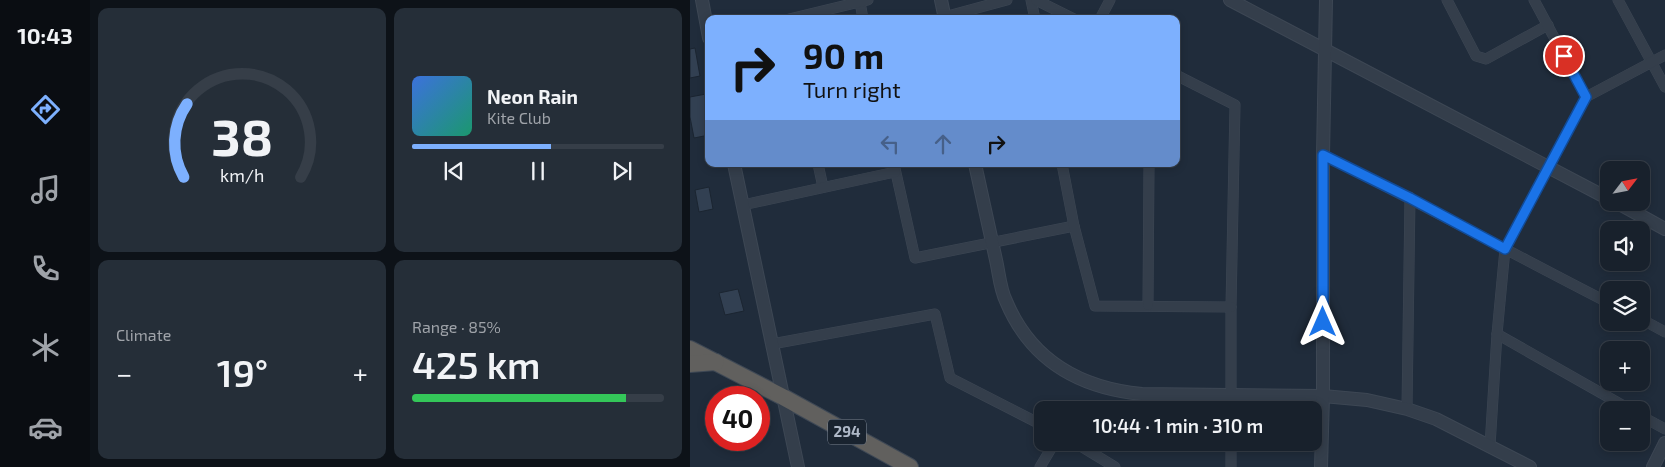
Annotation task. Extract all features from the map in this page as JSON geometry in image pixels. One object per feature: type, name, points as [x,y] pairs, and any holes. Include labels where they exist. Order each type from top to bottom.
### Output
[{"type":"highway","name":"294","points":[[690,349],[783,397],[910,467]]},
{"type":"highway","points":[[690,364],[716,362]]},
{"type":"street","points":[[702,0],[705,16]]},
{"type":"street","points":[[941,0],[944,15]]},
{"type":"street","points":[[954,15],[1007,0]]},
{"type":"street","points":[[1032,0],[1034,15]]},
{"type":"street","points":[[1036,0],[1066,15]]},
{"type":"street","points":[[1102,15],[1110,0]]},
{"type":"street","points":[[1230,0],[1600,194]]},
{"type":"street","points":[[1321,467],[1326,0]]},
{"type":"street","points":[[1448,0],[1476,56],[1486,59],[1548,25]]},
{"type":"street","points":[[1534,0],[1586,97]]},
{"type":"street","points":[[1618,0],[1665,87]]},
{"type":"street","points":[[806,15],[864,1],[863,15]]},
{"type":"street","points":[[1490,446],[1497,334],[1505,249],[1586,97],[1665,55]]},
{"type":"street","points":[[1180,77],[1234,105],[1231,401]]},
{"type":"street","points":[[1323,155],[1410,198],[1600,298]]},
{"type":"street","points":[[735,167],[798,467]]},
{"type":"street","points":[[819,167],[823,187]]},
{"type":"street","points":[[976,167],[1005,300],[1016,321],[1030,340],[1048,359],[1068,374],[1098,387],[1142,394],[1323,396],[1367,400],[1407,409],[1436,419],[1530,467]]},
{"type":"street","points":[[1063,167],[1074,226],[1095,306],[1231,307]]},
{"type":"street","points":[[1148,305],[1149,167]]},
{"type":"street","points":[[743,205],[895,168],[915,258],[1074,226]]},
{"type":"street","points":[[1407,409],[1410,198]]},
{"type":"street","points":[[1632,211],[1665,229]]},
{"type":"street","points":[[772,344],[935,314],[950,378],[1034,421]]},
{"type":"street","points":[[1650,324],[1665,332]]},
{"type":"street","points":[[1497,334],[1615,401]]},
{"type":"street","points":[[1650,421],[1665,429]]},
{"type":"street","points":[[1652,467],[1665,443]]},
{"type":"street","points":[[1040,467],[1050,451]]},
{"type":"street","points":[[1089,451],[1115,467]]},
{"type":"street","points":[[1231,451],[1231,467]]},
{"type":"building","points":[[695,48],[700,76],[690,78],[690,49]]},
{"type":"building","points":[[705,94],[705,136],[694,138],[690,117],[690,97]]},
{"type":"building","points":[[709,187],[713,209],[699,212],[695,190]]},
{"type":"building","points":[[738,289],[744,311],[725,315],[719,293]]},
{"type":"route","points":[[1323,322],[1323,155],[1410,198],[1505,249],[1586,97],[1564,56]]}]
